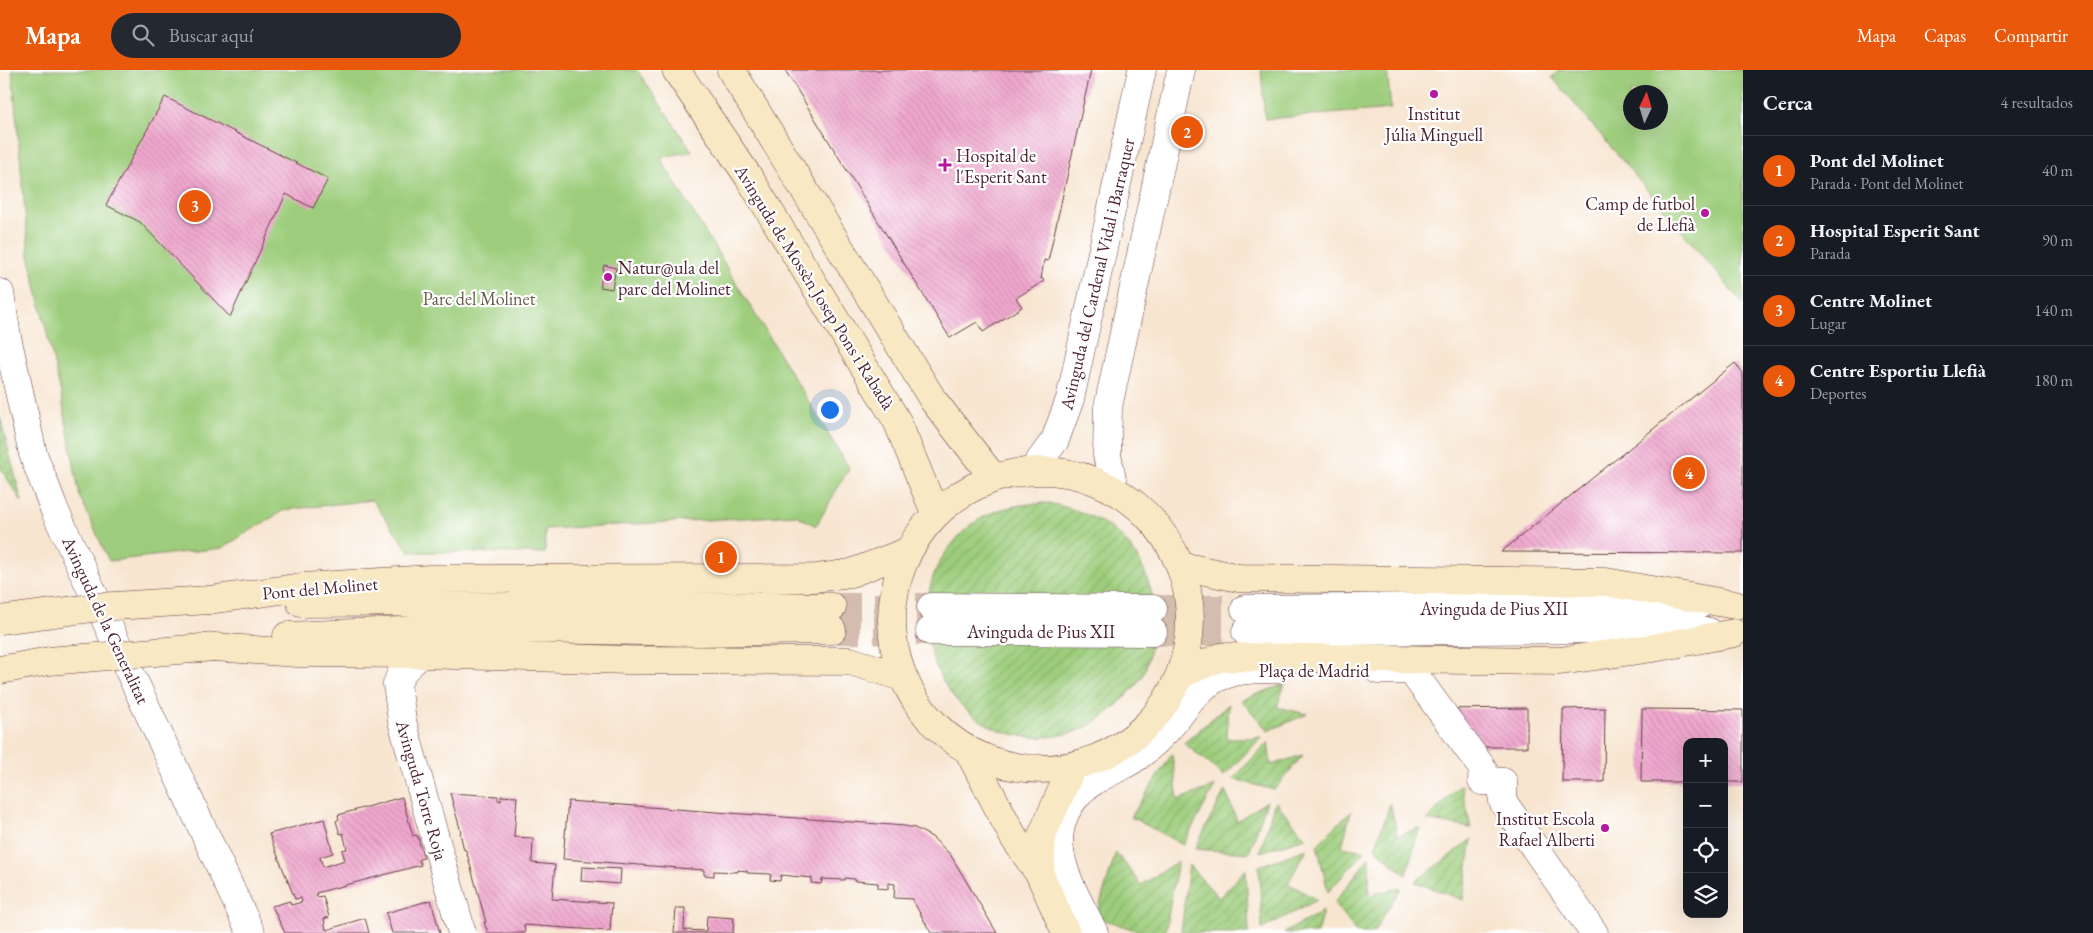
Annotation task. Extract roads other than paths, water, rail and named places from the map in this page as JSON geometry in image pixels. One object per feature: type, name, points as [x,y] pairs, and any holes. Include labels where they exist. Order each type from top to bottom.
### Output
[{"type":"street","name":"Avinguda de Mossèn Josep Pons i Rabadà","points":[[676,70],[750,179],[897,420],[935,513]]},
{"type":"street","points":[[731,70],[933,400],[993,477]]},
{"type":"street","name":"Avinguda del Cardenal Vidal i Barraquer","points":[[1033,470],[1055,440],[1070,399],[1142,70]]},
{"type":"street","name":"Avinguda del Cardenal Vidal i Barraquer","points":[[1114,488],[1107,455],[1108,407],[1181,70]]},
{"type":"street","name":"Avinguda de la Generalitat","points":[[0,293],[7,337],[33,454],[55,510],[251,933]]},
{"type":"street","points":[[1033,470],[1075,473],[1114,488],[1154,521],[1181,566],[1190,601],[1190,638],[1181,674],[1156,717],[1118,749],[1072,767],[1037,770],[1011,766],[970,752],[944,734],[929,720],[902,677],[891,635],[892,601],[893,592],[906,552],[935,513],[962,492],[993,477],[1033,470]]},
{"type":"street","name":"Pont del Molinet","points":[[0,620],[99,607],[209,600],[302,587],[430,579],[816,578],[851,573],[906,552]]},
{"type":"street","points":[[1181,566],[1239,578],[1606,582],[1739,605]]},
{"type":"street","name":"Pont del Molinet","points":[[0,670],[49,661],[214,647],[295,635],[468,628],[696,632],[832,618],[472,602],[337,604],[209,600]]},
{"type":"street","name":"Avinguda de Pius XII","points":[[1739,605],[1246,620],[1739,633]]},
{"type":"street","name":"Avinguda de Pius XII","points":[[930,619],[1153,620]]},
{"type":"street","points":[[1181,674],[1221,657],[1560,660],[1653,648],[1739,633]]},
{"type":"street","name":"Pont del Molinet","points":[[214,647],[297,652],[628,660],[850,660],[902,677]]},
{"type":"street","name":"Avinguda Torre Roja","points":[[420,654],[402,672],[397,684],[402,721],[462,933]]},
{"type":"street","name":"Plaça de Madrid","points":[[1094,933],[1060,857],[1060,830],[1069,806],[1086,786],[1127,764],[1155,742],[1200,690],[1224,675],[1247,669],[1411,670],[1483,769],[1482,781],[1503,782],[1502,802],[1594,933]]},
{"type":"street","points":[[970,752],[1014,838],[1040,875],[1066,933]]},
{"type":"street","points":[[1040,875],[1042,835],[1072,767]]},
{"type":"tunnel","points":[[832,607],[931,607]]},
{"type":"tunnel","points":[[1153,609],[1245,609]]},
{"type":"tunnel","points":[[832,630],[930,631]]},
{"type":"tunnel","points":[[1153,632],[1246,632]]},
{"type":"place","name":"Institut Júlia Minguell","points":[[1434,94]]},
{"type":"place","name":"Hospital Esperit Sant","points":[[1187,132]]},
{"type":"place","name":"Hospital de l'Esperit Sant","points":[[945,165]]},
{"type":"place","name":"Centre Molinet","points":[[195,206]]},
{"type":"place","name":"Camp de futbol de Llefià","points":[[1705,213]]},
{"type":"place","name":"Natur@ula del parc del Molinet","points":[[608,277]]},
{"type":"place","name":"Centre Esportiu Llefià","points":[[1689,473]]},
{"type":"place","name":"Pont del Molinet","points":[[721,557]]},
{"type":"place","name":"Institut Escola Rafael Alberti","points":[[1605,828]]},
{"type":"park label","name":"Parc del Molinet","points":[[479,298]]}]
